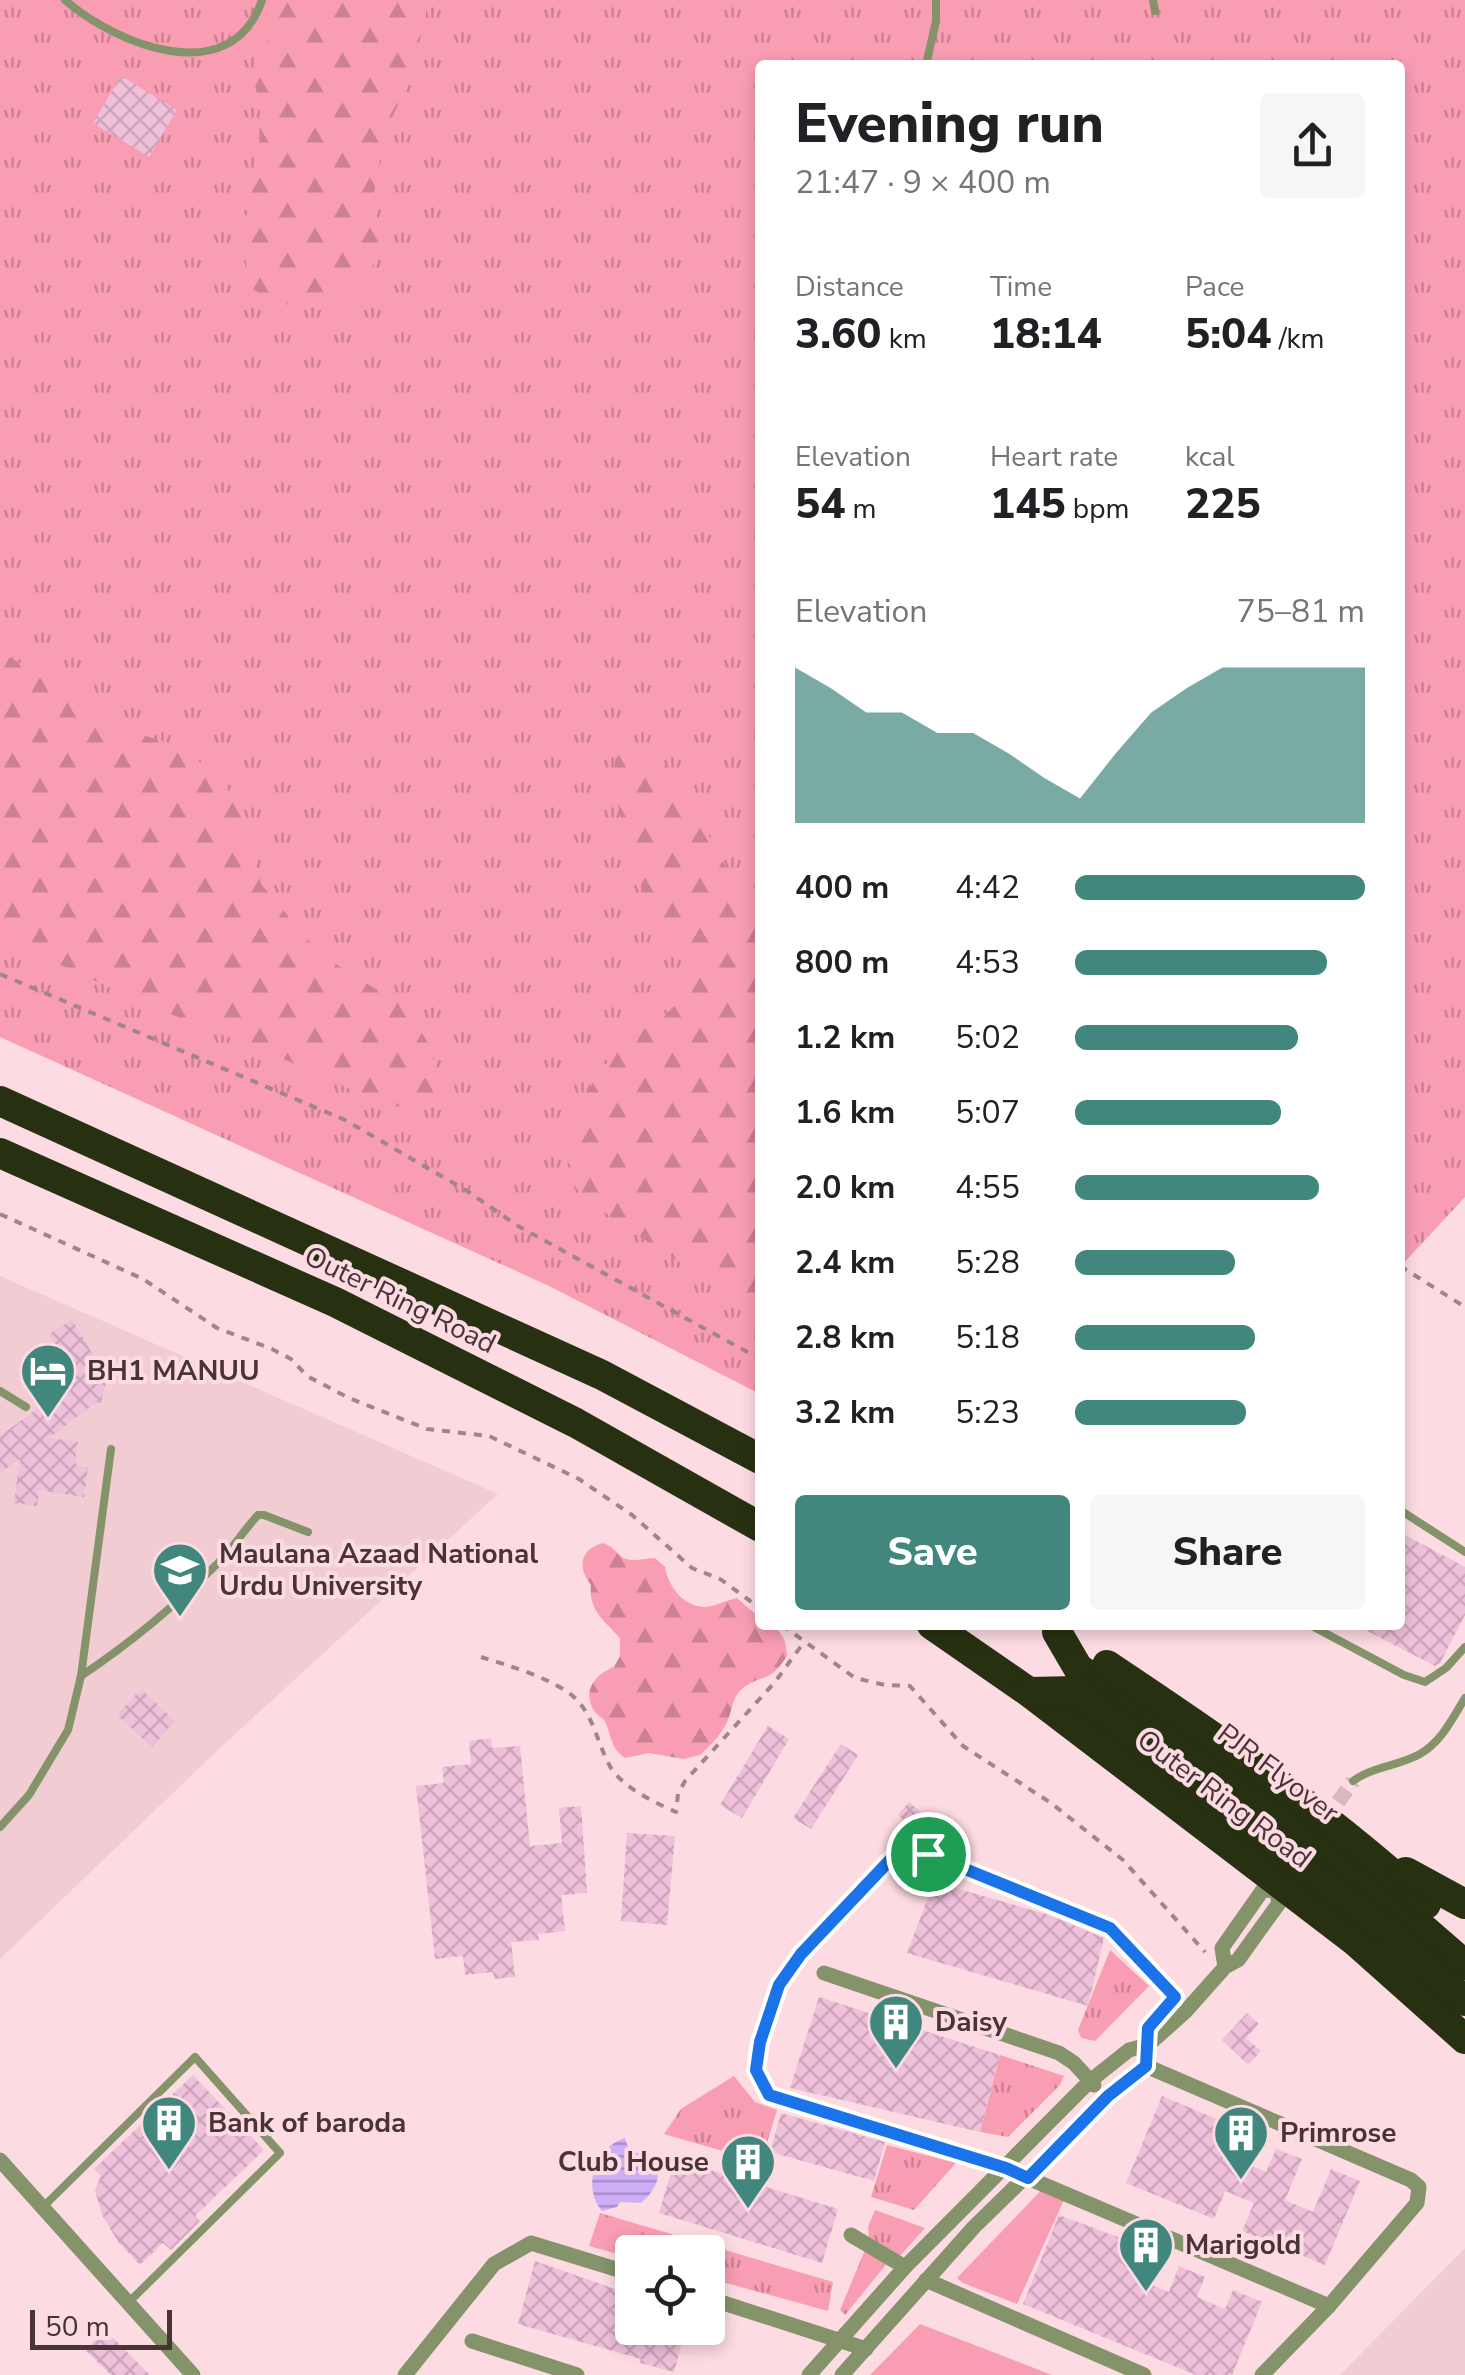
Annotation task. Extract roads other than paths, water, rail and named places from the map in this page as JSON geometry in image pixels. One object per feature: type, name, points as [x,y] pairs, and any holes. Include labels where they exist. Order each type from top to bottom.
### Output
[{"type":"highway","name":"Outer Ring Road","points":[[0,1101],[602,1374],[755,1455]]},
{"type":"highway","name":"Outer Ring Road","points":[[0,1153],[335,1302],[576,1423],[755,1524]]},
{"type":"highway","name":"Outer Ring Road","points":[[939,1630],[1029,1692],[1355,1940],[1465,2039]]},
{"type":"highway","name":"PJR Flyover","points":[[1053,1630],[1078,1668],[1108,1702],[1394,1936],[1465,2001]]},
{"type":"highway","name":"Outer Ring Road","points":[[1054,1630],[1185,1717],[1368,1851],[1465,1940]]},
{"type":"highway","name":"PJR Flyover","points":[[1029,1692],[1076,1692],[1108,1702],[1265,1802],[1388,1897],[1465,1965]]},
{"type":"highway","points":[[1368,1851],[1465,1904]]},
{"type":"street","points":[[842,2375],[974,2227],[1028,2178],[1108,2096],[1146,2066],[1148,2028],[1175,1997],[1125,1940],[1096,1921],[928,1854],[909,1853],[890,1860],[801,1954],[779,1985],[760,2042],[756,2070],[769,2095],[1006,2168],[1028,2178],[1329,2306]]},
{"type":"street","points":[[808,2375],[905,2266],[1090,2081],[1130,2050],[1148,2045],[1186,2012],[1225,1966],[1238,1960],[1280,1903],[1276,1889],[1262,1892],[1222,1948],[1225,1966]]},
{"type":"street","points":[[824,1973],[1059,2053],[1108,2096]]},
{"type":"street","points":[[1146,2066],[1419,2187],[1417,2203],[1329,2306],[1262,2375]]},
{"type":"street","points":[[3,2168],[193,2375]]},
{"type":"street","points":[[851,2234],[905,2266]]},
{"type":"street","points":[[405,2375],[494,2264],[531,2243],[615,2269]]},
{"type":"street","points":[[926,2280],[1144,2375]]},
{"type":"street","points":[[725,2303],[866,2349]]},
{"type":"street","points":[[472,2341],[577,2375]]},
{"type":"lane","points":[[64,0],[84,17],[125,40],[173,54],[204,51],[230,42],[258,12],[262,0]]},
{"type":"lane","points":[[927,60],[936,21],[936,0]]},
{"type":"lane","points":[[1154,0],[1155,11]]},
{"type":"lane","points":[[0,1391],[26,1408]]},
{"type":"lane","points":[[0,1828],[28,1794],[68,1730],[81,1676],[111,1448]]},
{"type":"lane","points":[[1405,1513],[1465,1552]]},
{"type":"lane","points":[[81,1676],[222,1560],[258,1515],[308,1532]]},
{"type":"lane","points":[[1319,1630],[1404,1675],[1426,1682],[1465,1647]]},
{"type":"lane","points":[[1354,1781],[1364,1773],[1419,1754],[1440,1739],[1465,1698]]},
{"type":"lane","points":[[43,2208],[195,2057],[280,2153],[128,2303]]},
{"type":"tunnel","points":[[1325,1821],[1353,1781]]},
{"type":"place","name":"BH1 MANUU","points":[[48,1420]]},
{"type":"place","name":"Maulana Azaad National Urdu University","points":[[180,1619]]},
{"type":"place","name":"Daisy","points":[[896,2071]]},
{"type":"place","name":"Bank of baroda","points":[[169,2172]]},
{"type":"place","name":"Primrose","points":[[1241,2182]]},
{"type":"place","name":"Club House","points":[[748,2211]]},
{"type":"place","name":"Marigold","points":[[1146,2294]]}]
